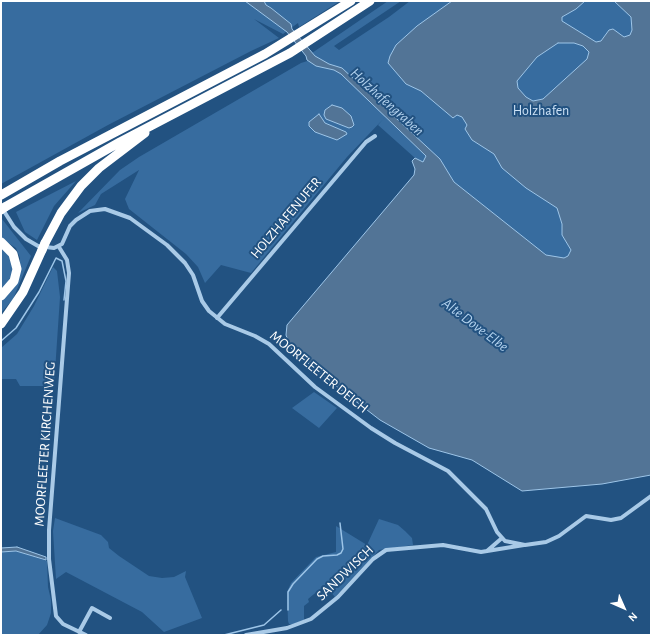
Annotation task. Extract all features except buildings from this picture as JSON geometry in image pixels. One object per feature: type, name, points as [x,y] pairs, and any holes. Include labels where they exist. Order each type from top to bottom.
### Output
[{"type":"highway","points":[[1,195],[60,161],[291,39],[351,1]]},
{"type":"highway","points":[[2,207],[158,122],[299,48],[370,1]]},
{"type":"highway","points":[[1,324],[21,297],[43,246],[66,206],[90,176],[158,122]]},
{"type":"highway","points":[[1,242],[13,254],[17,269],[14,281],[1,296]]},
{"type":"street","name":"HOLZHAFENUFER","points":[[217,318],[366,142],[375,136]]},
{"type":"street","points":[[2,207],[14,227],[26,239],[38,246],[54,248],[59,247]]},
{"type":"street","name":"MOORFLEETER DEICH","points":[[59,247],[70,226],[82,215],[90,211],[105,209],[130,218],[168,245],[185,263],[193,275],[204,306],[217,318],[235,329],[255,336],[269,344],[315,387],[372,428],[395,443],[448,471],[486,509],[502,538]]},
{"type":"street","name":"MOORFLEETER KIRCHENWEG","points":[[59,247],[67,260],[69,273],[50,514],[49,559],[56,616],[62,624],[86,635]]},
{"type":"street","points":[[487,552],[502,538],[510,543],[525,545],[551,540],[586,516],[611,520],[621,518],[651,496]]},
{"type":"street","name":"SANDWISCH","points":[[246,635],[287,628],[311,619],[338,597],[373,559],[386,550],[443,545],[471,552],[487,552],[525,545]]},
{"type":"street","points":[[79,632],[92,608],[110,618]]},
{"type":"green space","points":[[1,1],[340,1],[299,27],[298,23],[283,34],[254,19],[279,38],[108,125],[1,184]]},
{"type":"green space","name":"Holzhafen","points":[[388,1],[401,1],[334,46],[339,50],[389,17],[410,1],[651,1],[651,404],[558,270],[454,182],[440,159],[389,113],[347,157],[251,273],[221,265],[205,283],[198,267],[186,254],[129,209],[125,199],[139,170],[101,194],[95,205],[78,213],[120,170],[139,157],[301,63],[317,58],[312,53]]},
{"type":"green space","points":[[385,117],[426,156],[423,162],[415,158],[378,125]]},
{"type":"green space","points":[[76,181],[54,206],[37,240],[25,232],[16,212]]},
{"type":"green space","points":[[2,219],[31,256],[13,299],[1,313],[1,301],[4,299],[20,272],[20,258],[16,248],[1,238]]},
{"type":"green space","points":[[1,246],[14,262],[12,278],[1,292]]},
{"type":"green space","points":[[53,267],[57,271],[60,297],[54,386],[20,386],[16,379],[1,379],[1,348],[17,334],[34,306]]},
{"type":"green space","points":[[314,392],[337,408],[319,428],[292,408]]},
{"type":"green space","points":[[55,518],[101,535],[108,542],[109,548],[149,576],[162,578],[174,577],[186,571],[185,577],[202,618],[164,632],[142,612],[66,572],[56,579],[53,531]]},
{"type":"green space","points":[[379,519],[398,525],[412,538],[413,545],[379,550],[335,597],[325,585],[308,599],[309,602],[304,606],[304,620],[289,624],[287,592],[291,583],[316,557],[336,552],[336,526],[367,545]]},
{"type":"green space","points":[[16,551],[47,561],[51,613],[47,625],[38,635],[1,635],[1,552]]},
{"type":"water","name":"Alte Dove-Elbe","points":[[245,1],[264,1],[266,5],[291,24],[292,29],[315,56],[329,64],[342,68],[440,159],[454,182],[546,255],[564,258],[568,256],[571,250],[562,235],[562,224],[557,208],[526,188],[502,168],[494,154],[472,140],[465,129],[467,125],[462,117],[457,115],[453,118],[421,91],[406,84],[388,63],[390,56],[396,45],[417,26],[452,1],[585,1],[576,9],[562,17],[562,21],[596,42],[601,41],[609,30],[613,29],[624,37],[630,35],[632,30],[631,17],[614,1],[651,1],[651,475],[602,484],[522,491],[472,460],[429,448],[380,420],[319,373],[290,347],[286,335],[287,325],[414,175],[415,169],[412,161],[415,158],[423,162],[426,156],[341,74],[334,70],[316,66],[307,60],[306,56],[287,32]],"holes":[[[558,43],[574,43],[583,46],[589,52],[587,59],[543,99],[533,101],[526,97],[518,88],[517,81],[537,57]]]},
{"type":"water","points":[[332,105],[342,108],[351,116],[354,125],[352,127],[349,128],[326,119],[324,115],[325,110]]},
{"type":"water","points":[[319,114],[325,123],[346,132],[347,134],[337,140],[315,132],[309,126],[309,122]]},
{"type":"water","points":[[17,547],[46,557],[46,560],[16,551],[1,552],[1,548]]},
{"type":"waterway","points":[[1,341],[16,328],[39,292],[56,258],[62,261],[66,281],[64,300]]},
{"type":"waterway","points":[[288,610],[288,592],[293,584],[317,559],[323,556],[337,555],[341,553],[343,549],[340,523]]},
{"type":"waterway","points":[[224,635],[264,625],[281,610]]},
{"type":"water label","name":"Holzhafengraben","points":[[387,102]]}]
